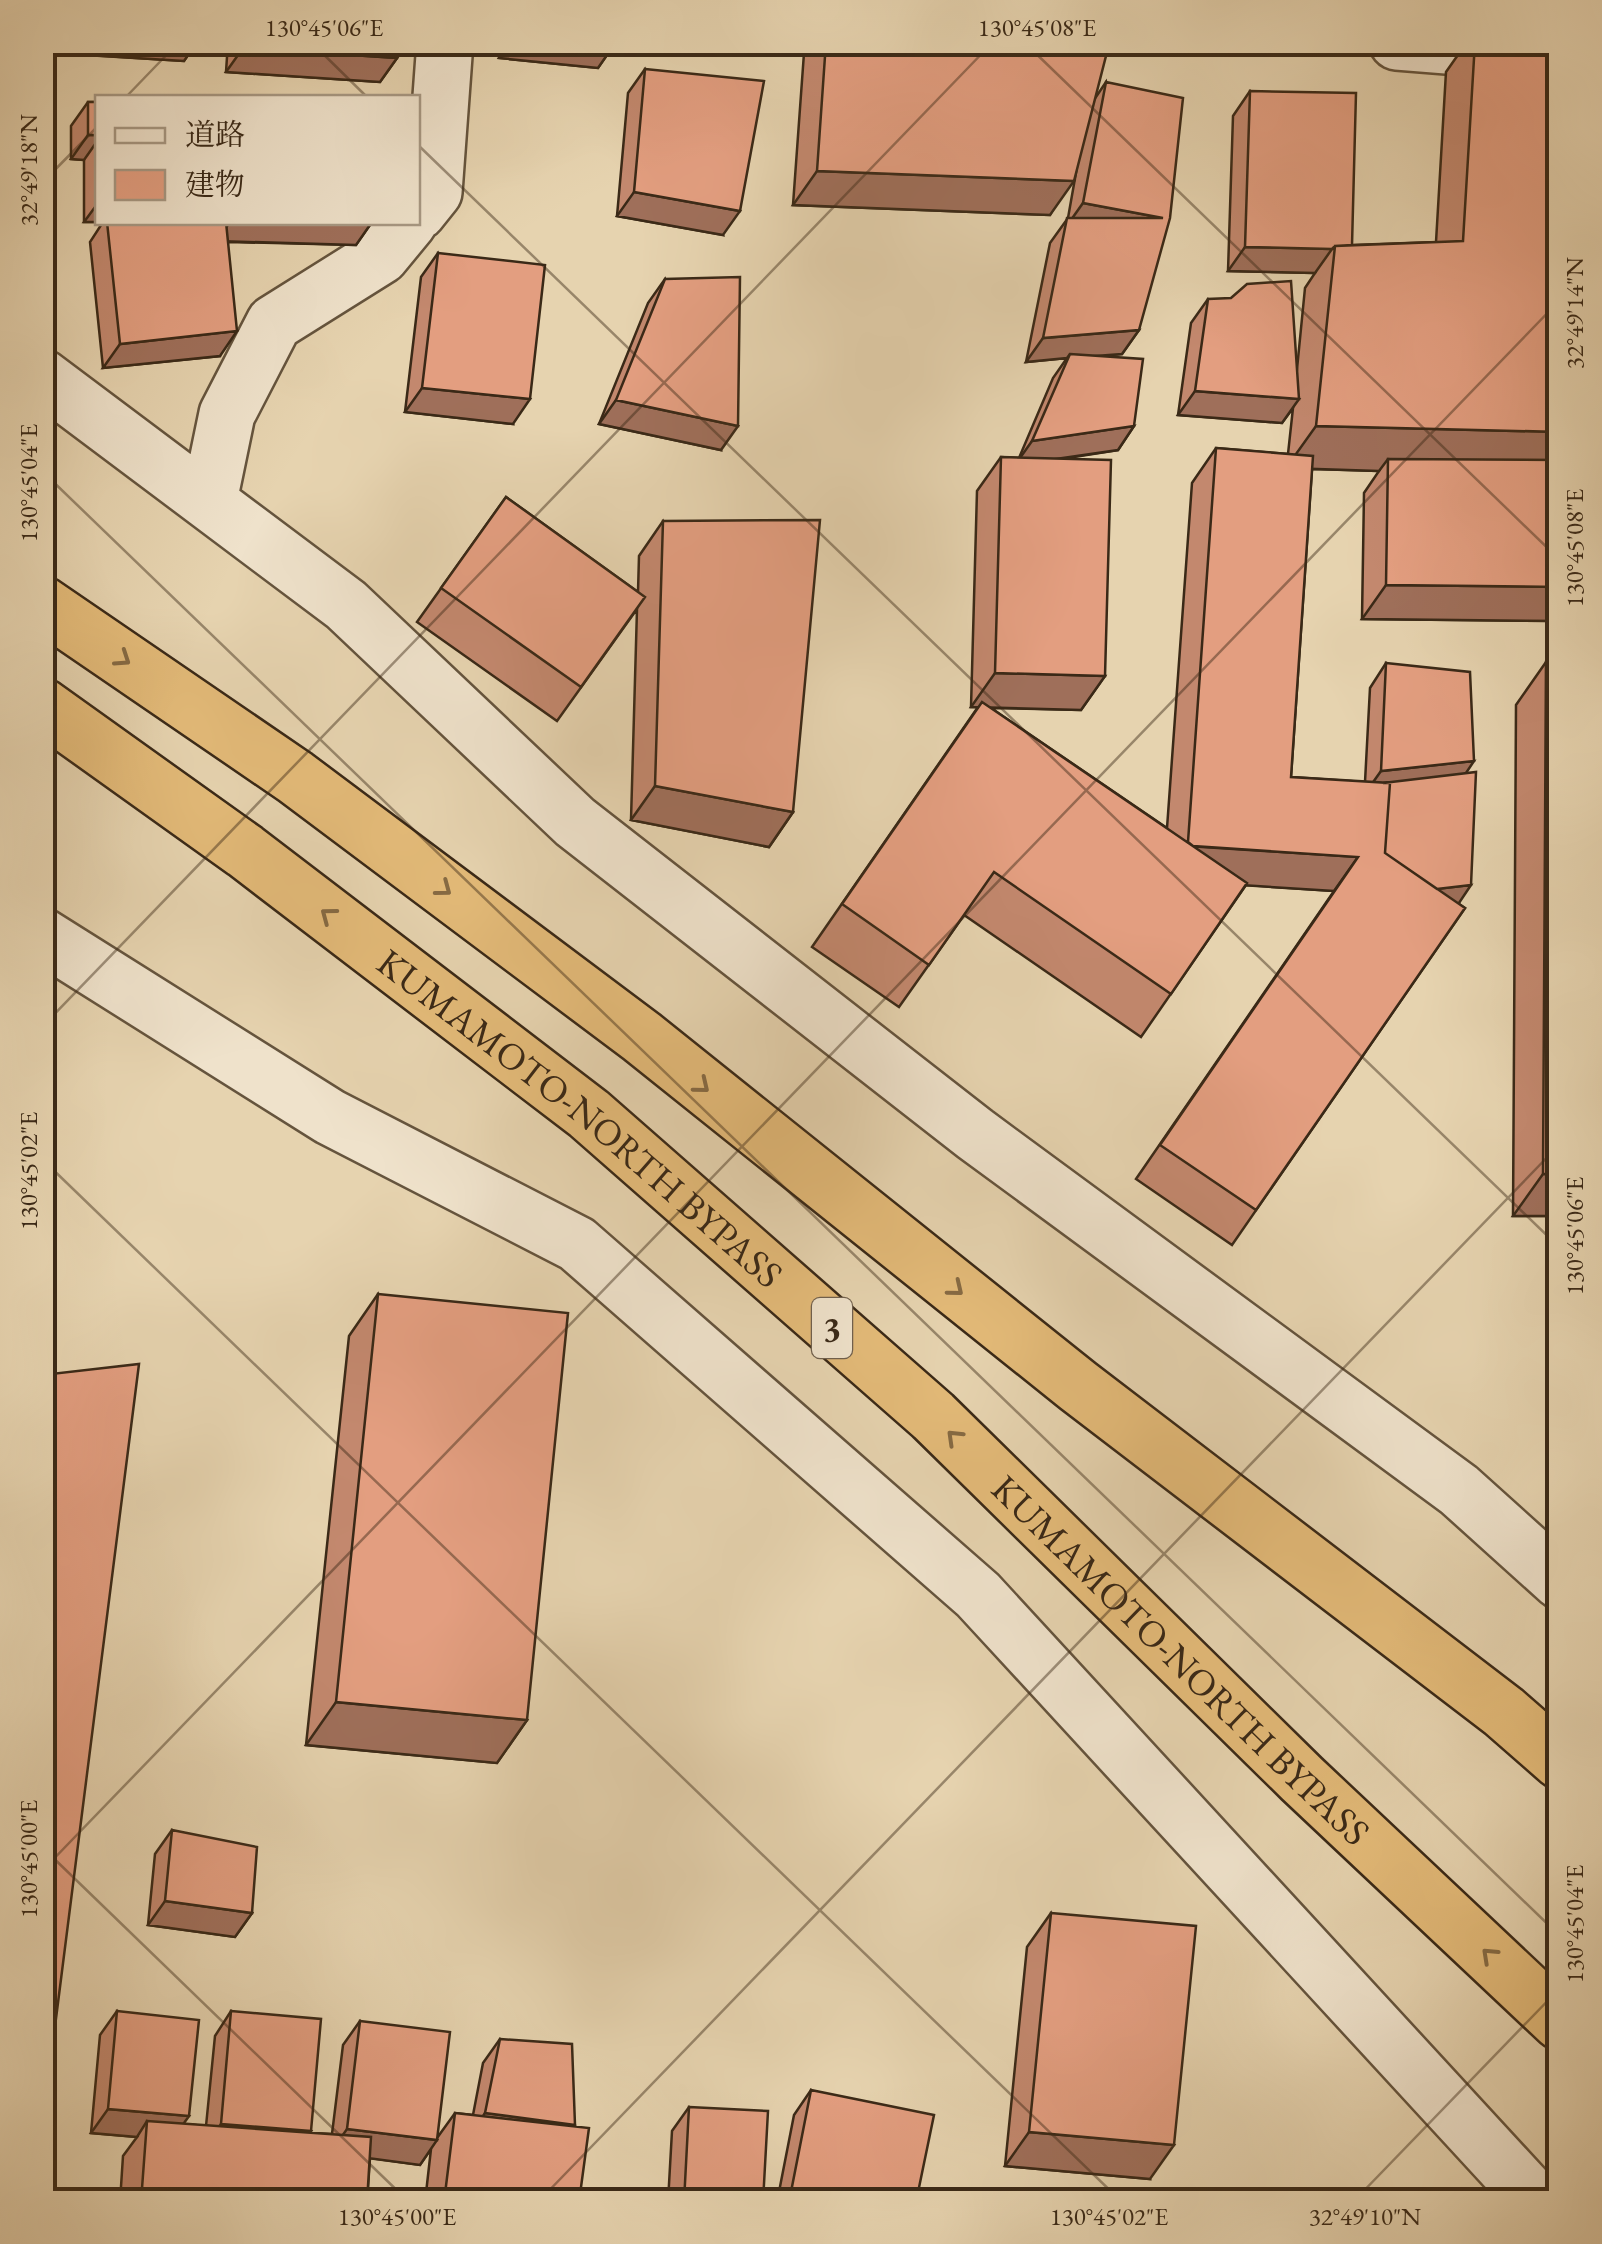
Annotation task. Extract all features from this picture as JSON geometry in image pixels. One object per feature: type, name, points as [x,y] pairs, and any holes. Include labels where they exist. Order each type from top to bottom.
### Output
[{"type":"highway","points":[[42,604],[295,777],[642,1037],[1078,1386],[1504,1712],[1560,1761]]},
{"type":"highway","name":"KUMAMOTO-NORTH BYPASS","points":[[42,706],[245,851],[588,1114],[933,1416],[1302,1779],[1560,2022]]},
{"type":"street","points":[[420,210],[434,192],[446,42]]},
{"type":"street","points":[[1397,42],[1560,55]]},
{"type":"street","points":[[209,501],[227,414],[274,323],[381,256],[407,225]]},
{"type":"street","points":[[42,377],[346,605],[575,822],[975,1134],[1459,1490],[1560,1581]]},
{"type":"street","points":[[42,936],[330,1117],[577,1244],[978,1596],[1538,2202]]},
{"type":"building","points":[[243,42],[398,42],[397,58],[243,48]]},
{"type":"building","points":[[826,42],[1025,42],[1107,52],[1074,181],[817,171]]},
{"type":"building","points":[[1475,42],[1560,42],[1560,432],[1316,426],[1335,246],[1463,241]]},
{"type":"building","points":[[645,69],[764,81],[740,211],[634,192]]},
{"type":"building","points":[[1106,82],[1183,98],[1170,218],[1139,330],[1043,338],[1067,218],[1163,218],[1083,203]]},
{"type":"building","points":[[1250,91],[1356,93],[1352,245],[1332,249],[1245,247]]},
{"type":"building","points":[[88,102],[95,102],[95,135],[88,135]]},
{"type":"building","points":[[107,225],[226,225],[237,331],[120,344]]},
{"type":"building","points":[[438,253],[545,265],[530,399],[422,388]]},
{"type":"building","points":[[740,277],[738,426],[616,400],[665,279]]},
{"type":"building","points":[[1291,281],[1299,399],[1195,391],[1208,299],[1231,298],[1247,284]]},
{"type":"building","points":[[1070,354],[1143,359],[1134,426],[1032,441]]},
{"type":"building","points":[[1216,448],[1313,456],[1291,777],[1390,783],[1385,853],[1465,908],[1256,1210],[1160,1145],[1358,857],[1193,846],[1188,842]]},
{"type":"building","points":[[1001,457],[1111,460],[1105,676],[995,673]]},
{"type":"building","points":[[1388,459],[1560,460],[1560,587],[1386,585]]},
{"type":"building","points":[[506,497],[645,597],[581,687],[441,588]]},
{"type":"building","points":[[820,520],[793,812],[655,786],[663,521]]},
{"type":"building","points":[[1546,662],[1560,662],[1560,1174],[1543,1174]]},
{"type":"building","points":[[1386,663],[1470,672],[1474,761],[1381,771]]},
{"type":"building","points":[[982,702],[1247,883],[1171,994],[994,872],[929,965],[842,904]]},
{"type":"building","points":[[1476,772],[1471,885],[1437,889],[1385,853],[1390,783],[1383,783]]},
{"type":"building","points":[[378,1294],[568,1313],[527,1720],[336,1702]]},
{"type":"building","points":[[139,1364],[42,2129],[42,1375]]},
{"type":"building","points":[[172,1830],[257,1847],[252,1913],[165,1901]]},
{"type":"building","points":[[1051,1913],[1196,1926],[1174,2145],[1029,2132]]},
{"type":"building","points":[[117,2011],[199,2020],[189,2116],[108,2109]]},
{"type":"building","points":[[231,2011],[321,2019],[311,2131],[221,2124]]},
{"type":"building","points":[[360,2021],[450,2032],[437,2140],[347,2129]]},
{"type":"building","points":[[500,2039],[572,2044],[575,2125],[485,2113]]},
{"type":"building","points":[[811,2090],[934,2115],[916,2202],[789,2202]]},
{"type":"building","points":[[689,2107],[768,2111],[763,2202],[684,2202]]},
{"type":"building","points":[[455,2113],[589,2128],[579,2202],[444,2202]]},
{"type":"building","points":[[147,2121],[371,2137],[367,2202],[141,2202]]}]
